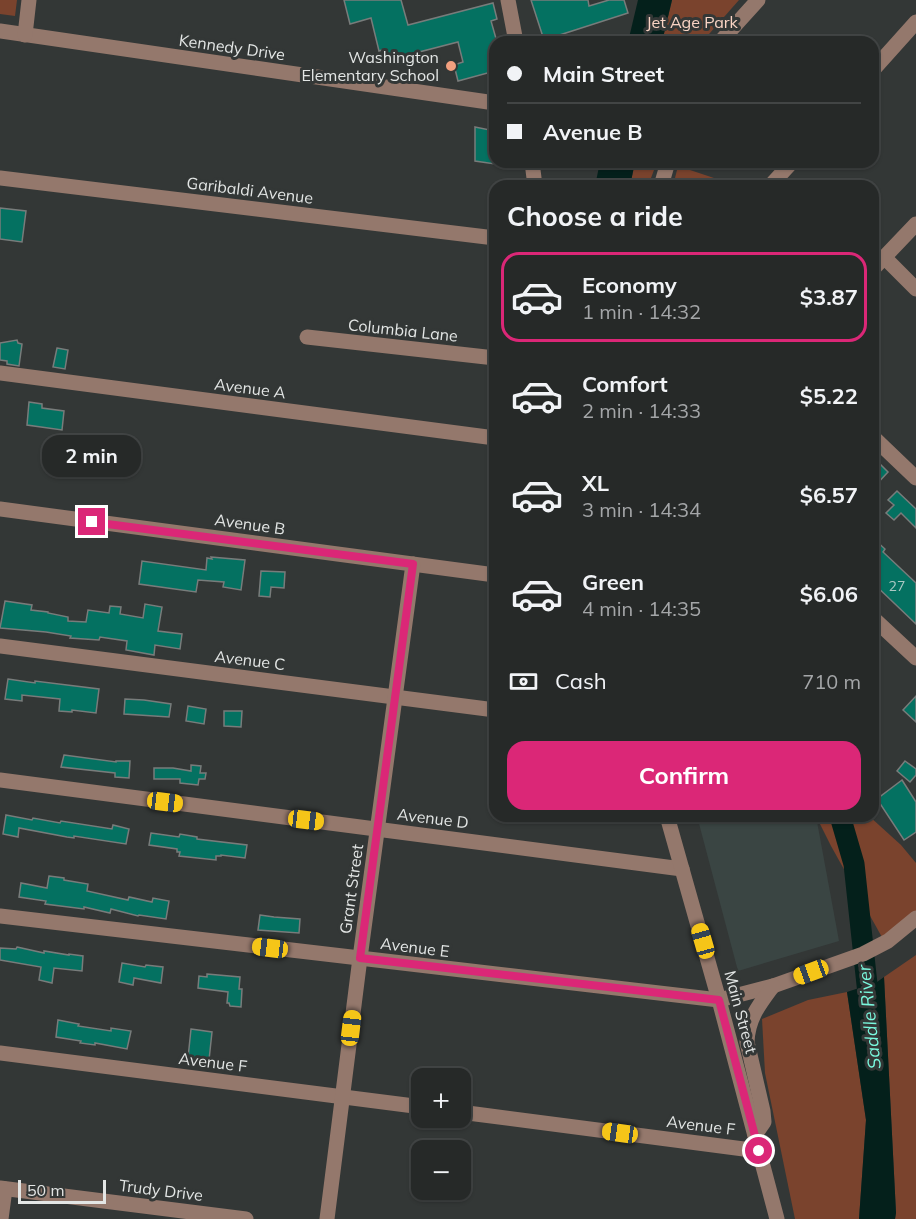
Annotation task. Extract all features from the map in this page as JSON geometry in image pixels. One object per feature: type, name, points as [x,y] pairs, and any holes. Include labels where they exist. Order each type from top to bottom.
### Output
[{"type":"street","points":[[26,34],[29,0]]},
{"type":"street","points":[[508,0],[515,36]]},
{"type":"street","points":[[725,36],[758,0]]},
{"type":"street","points":[[879,63],[916,22]]},
{"type":"street","name":"Kennedy Drive","points":[[0,31],[489,102]]},
{"type":"street","points":[[776,180],[787,168]]},
{"type":"street","name":"Garibaldi Avenue","points":[[0,178],[489,237]]},
{"type":"street","points":[[879,262],[916,224]]},
{"type":"street","points":[[879,264],[916,289]]},
{"type":"street","name":"Columbia Lane","points":[[308,337],[489,357]]},
{"type":"street","name":"Avenue A","points":[[0,373],[489,437]]},
{"type":"street","points":[[879,443],[916,478]]},
{"type":"street","name":"Avenue B","points":[[0,509],[489,574]]},
{"type":"street","name":"Grant Street","points":[[327,1219],[413,564]]},
{"type":"street","points":[[879,624],[916,658]]},
{"type":"street","name":"Avenue C","points":[[0,646],[489,709]]},
{"type":"street","name":"Avenue D","points":[[0,780],[682,868]]},
{"type":"street","name":"Main Street","points":[[669,822],[777,1219]]},
{"type":"street","name":"Avenue E","points":[[0,916],[719,1000]]},
{"type":"street","points":[[719,1000],[773,986],[863,954],[888,941],[916,918]]},
{"type":"street","points":[[755,1135],[764,1122],[747,1034],[752,1018],[773,986]]},
{"type":"street","name":"Avenue F","points":[[0,1053],[411,1106]]},
{"type":"street","name":"Avenue F","points":[[471,1113],[759,1151]]},
{"type":"street","points":[[1,1219],[3,1189]]},
{"type":"street","name":"Trudy Drive","points":[[3,1189],[157,1214],[246,1219]]},
{"type":"shaded area","points":[[699,822],[817,822],[839,941],[738,971]]},
{"type":"green space","points":[[0,0],[17,0],[15,16],[0,14]]},
{"type":"green space","name":"Jet Age Park","points":[[672,0],[739,0],[707,36],[663,36]]},
{"type":"green space","points":[[634,168],[655,168],[650,180],[631,180]]},
{"type":"green space","points":[[678,168],[684,168],[720,180],[674,180]]},
{"type":"green space","points":[[819,822],[876,822],[901,845],[916,863],[916,913],[883,939]]},
{"type":"green space","points":[[916,955],[916,1219],[895,1219],[884,977]]},
{"type":"green space","points":[[847,992],[866,1120],[859,1219],[795,1219],[765,1073],[762,1019],[808,1000]]},
{"type":"water","points":[[638,0],[672,0],[663,36],[629,36]]},
{"type":"water","points":[[599,168],[634,168],[631,180],[596,180]]},
{"type":"water","name":"Saddle River","points":[[884,977],[896,1213],[895,1219],[859,1219],[866,1120],[847,992],[877,982]]},
{"type":"building","points":[[344,0],[401,0],[408,25],[493,3],[497,19],[491,21],[495,36],[489,36],[489,73],[458,81],[454,65],[463,62],[458,42],[388,60],[385,49],[379,51],[371,18],[350,24]]},
{"type":"building","points":[[531,0],[588,0],[589,6],[609,0],[624,0],[628,13],[556,36],[543,36]]},
{"type":"building","points":[[475,127],[489,130],[489,163],[475,161]]},
{"type":"building","points":[[0,208],[26,211],[22,242],[0,239]]},
{"type":"building","points":[[17,340],[22,344],[19,366],[0,360],[0,343]]},
{"type":"building","points":[[57,348],[68,350],[65,369],[53,367]]},
{"type":"building","points":[[29,402],[42,404],[42,408],[64,411],[62,430],[27,425]]},
{"type":"building","points":[[879,463],[888,472],[879,482]]},
{"type":"building","points":[[897,491],[916,509],[916,528],[901,513],[894,520],[886,513],[894,505],[888,500]]},
{"type":"building","points":[[879,544],[885,549],[883,552],[916,583],[916,624],[879,589]]},
{"type":"building","points":[[211,557],[245,560],[241,590],[223,587],[224,582],[198,580],[196,592],[139,584],[142,561],[206,570],[207,558],[212,559]]},
{"type":"building","points":[[261,571],[285,572],[284,588],[271,587],[270,597],[259,596]]},
{"type":"building","points":[[5,601],[32,605],[31,610],[68,617],[68,621],[86,622],[88,610],[109,613],[110,606],[121,607],[120,614],[143,618],[145,604],[162,607],[158,631],[182,634],[180,649],[155,645],[154,655],[126,650],[127,641],[100,637],[99,640],[70,638],[71,636],[46,632],[0,628]]},
{"type":"building","points":[[8,679],[99,689],[96,713],[59,711],[60,699],[22,695],[22,701],[5,699]]},
{"type":"building","points":[[916,696],[916,722],[903,710]]},
{"type":"building","points":[[125,699],[171,704],[169,717],[124,714]]},
{"type":"building","points":[[188,706],[206,709],[204,724],[186,721]]},
{"type":"building","points":[[224,711],[242,711],[241,727],[224,726]]},
{"type":"building","points":[[64,755],[116,762],[130,761],[129,778],[115,777],[115,773],[61,767]]},
{"type":"building","points":[[905,761],[916,769],[916,775],[910,782],[897,771]]},
{"type":"building","points":[[191,765],[201,766],[200,773],[206,773],[205,779],[199,779],[198,785],[180,783],[180,779],[154,779],[154,768],[191,771]]},
{"type":"building","points":[[902,780],[916,802],[916,832],[904,840],[879,802],[879,797]]},
{"type":"building","points":[[6,815],[112,829],[113,825],[129,829],[126,844],[74,836],[74,838],[67,837],[19,828],[18,837],[3,834]]},
{"type":"building","points":[[151,833],[179,837],[180,834],[197,837],[197,839],[247,845],[245,858],[221,855],[216,856],[216,860],[179,856],[180,852],[177,852],[177,849],[149,845]]},
{"type":"building","points":[[49,876],[88,884],[87,891],[128,900],[129,897],[152,902],[153,898],[169,901],[166,919],[138,916],[111,909],[110,913],[84,907],[84,909],[45,904],[46,901],[19,897],[21,883],[47,888]]},
{"type":"building","points":[[260,915],[300,919],[299,933],[258,930]]},
{"type":"building","points":[[17,947],[44,953],[44,951],[83,956],[82,971],[54,968],[52,983],[39,980],[41,967],[0,960],[0,948],[16,949]]},
{"type":"building","points":[[122,963],[163,967],[161,983],[134,978],[133,985],[119,982]]},
{"type":"building","points":[[207,974],[240,977],[241,1007],[230,1006],[227,1003],[228,992],[198,988],[199,976],[207,977]]},
{"type":"building","points":[[58,1020],[79,1024],[78,1026],[111,1031],[111,1028],[131,1031],[127,1049],[95,1043],[95,1045],[80,1043],[81,1041],[56,1037]]},
{"type":"building","points":[[191,1029],[212,1032],[209,1060],[188,1058]]},
{"type":"waterway","name":"Saddle River","points":[[842,822],[854,864],[870,1012]]},
{"type":"place","name":"Washington Elementary School","points":[[451,66]]},
{"type":"route","points":[[92,522],[413,564],[360,958],[719,1000],[759,1151]]}]
